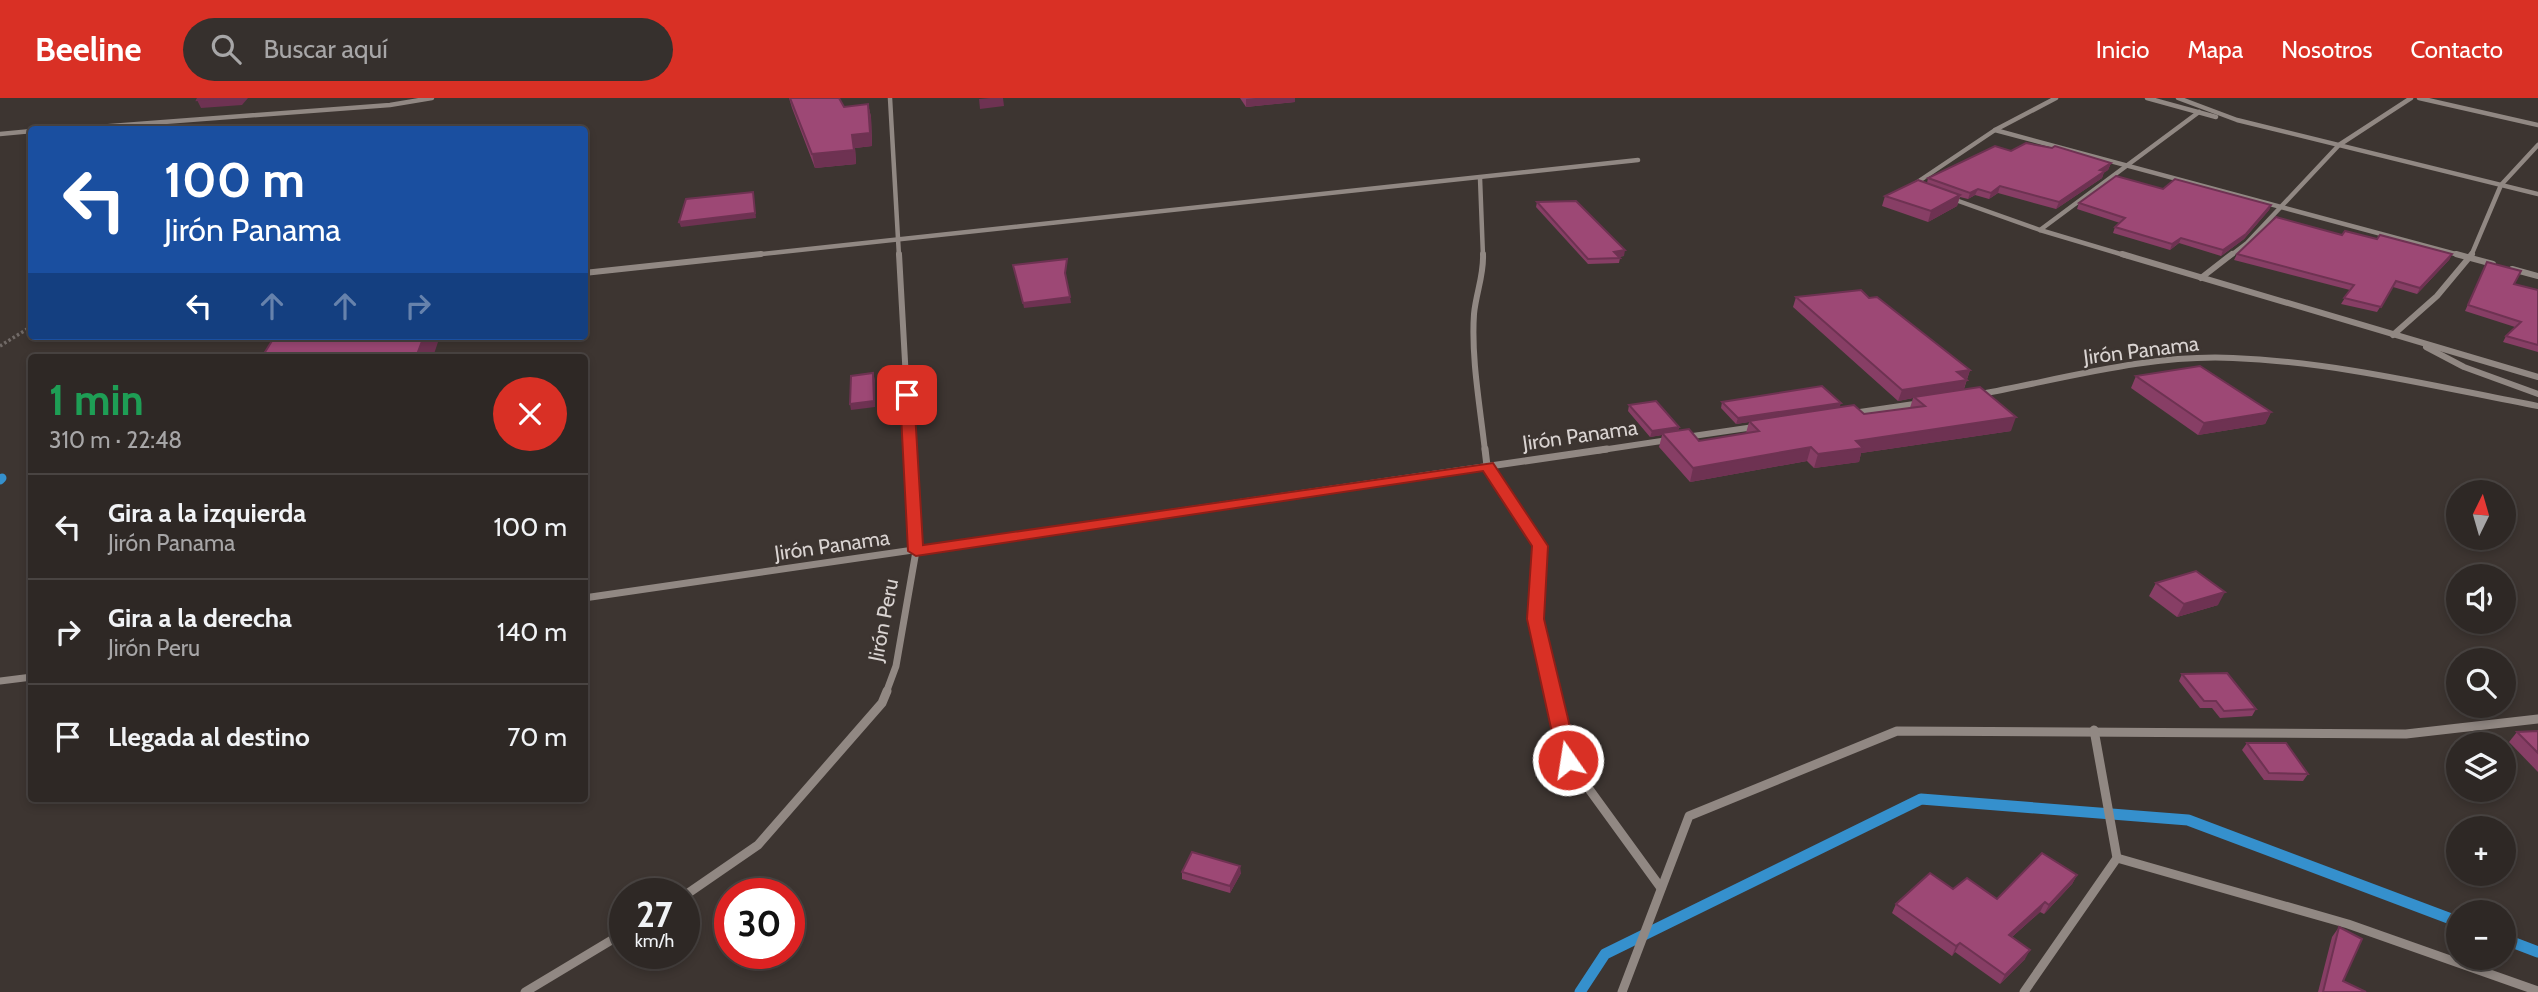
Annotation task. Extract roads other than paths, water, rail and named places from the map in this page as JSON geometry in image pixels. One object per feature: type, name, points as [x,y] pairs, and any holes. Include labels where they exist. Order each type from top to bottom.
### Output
[{"type":"street","points":[[111,126],[390,105],[432,98]]},
{"type":"street","name":"Jirón Peru","points":[[700,886],[758,845],[882,703],[896,666],[916,551],[890,98]]},
{"type":"street","points":[[1926,189],[1913,184],[1995,130],[2056,98]]},
{"type":"street","points":[[2147,98],[2538,194]]},
{"type":"street","points":[[2178,98],[2237,120]]},
{"type":"street","points":[[2202,278],[2247,243],[2283,208],[2339,145],[2411,98]]},
{"type":"street","points":[[2419,98],[2538,125]]},
{"type":"street","points":[[2040,230],[2124,165],[2199,112]]},
{"type":"street","points":[[1995,130],[2538,276]]},
{"type":"street","points":[[0,134],[28,131]]},
{"type":"street","points":[[2393,335],[2437,296],[2470,258],[2501,185],[2538,145]]},
{"type":"street","points":[[588,272],[1638,160]]},
{"type":"street","points":[[1480,178],[1484,267],[1474,313],[1477,383],[1487,466],[1540,546],[1535,619],[1568,760],[1661,888]]},
{"type":"street","points":[[1938,194],[2040,230],[2538,377]]},
{"type":"street","points":[[2421,344],[2464,367],[2538,394]]},
{"type":"street","name":"Jirón Panama","points":[[1968,396],[2169,360],[2233,358],[2344,370],[2538,407]]},
{"type":"street","points":[[1844,414],[1927,402]]},
{"type":"street","name":"Jirón Panama","points":[[588,597],[1762,426]]},
{"type":"street","points":[[0,681],[28,678]]},
{"type":"street","points":[[1622,992],[1689,816],[1898,730],[2406,734],[2538,719]]},
{"type":"street","points":[[2024,992],[2117,858],[2094,730]]},
{"type":"street","points":[[2117,858],[2348,924],[2538,991]]},
{"type":"street","points":[[525,992],[609,942]]},
{"type":"waterway","points":[[1580,992],[1605,954],[1921,799],[2188,820],[2446,917]]},
{"type":"waterway","points":[[2516,944],[2538,952]]}]
